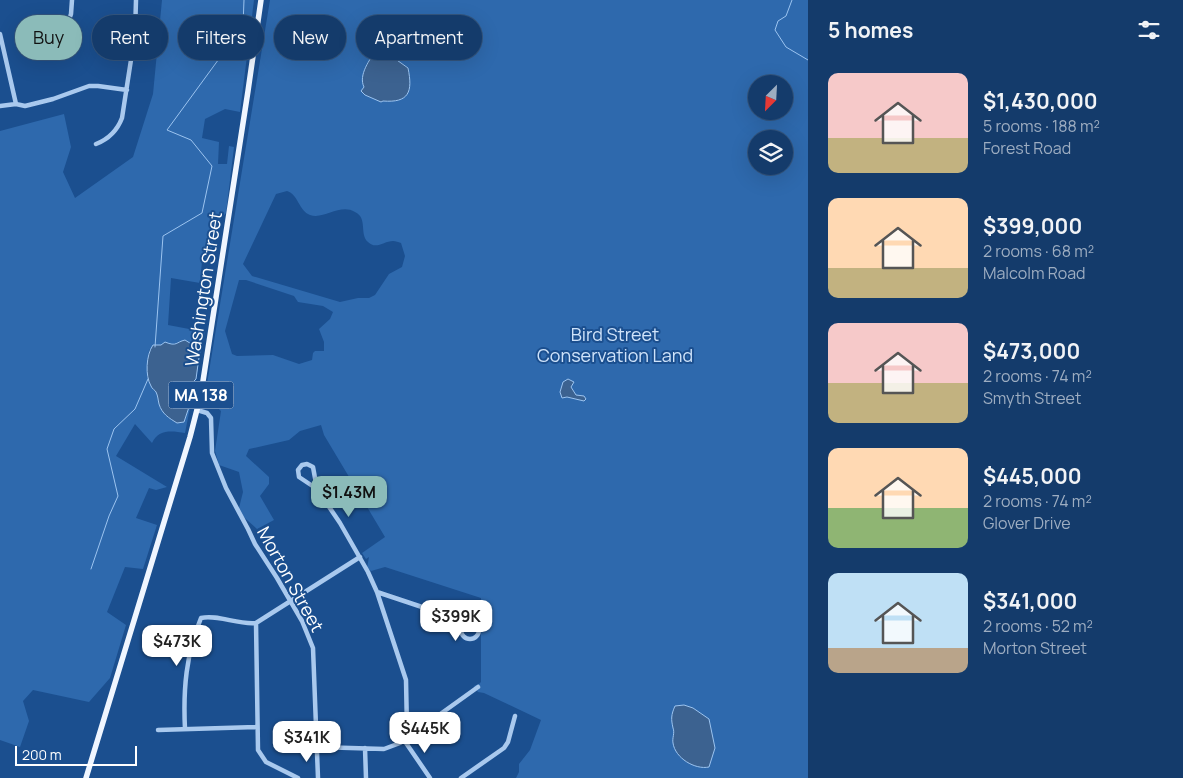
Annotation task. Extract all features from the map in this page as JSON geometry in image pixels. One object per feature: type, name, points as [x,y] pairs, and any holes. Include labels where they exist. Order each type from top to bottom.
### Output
[{"type":"main road","name":"Washington Street","points":[[86,778],[197,410],[210,346],[261,0]]},
{"type":"street","points":[[71,15],[72,0]]},
{"type":"street","points":[[96,144],[108,138],[120,124],[124,112],[135,34],[136,0]]},
{"type":"street","points":[[0,34],[16,104]]},
{"type":"street","points":[[0,106],[16,104],[24,106],[53,99],[89,86],[127,90]]},
{"type":"street","name":"Morton Street","points":[[197,410],[207,413],[211,418],[212,453],[226,488],[254,544],[307,630],[313,648],[318,778]]},
{"type":"street","points":[[317,489],[313,467],[307,464],[300,466],[299,477],[317,489],[360,557],[377,592],[406,680],[407,738],[430,778]]},
{"type":"street","points":[[185,729],[185,676],[194,636],[202,617],[243,623],[256,622],[360,557]]},
{"type":"street","points":[[377,592],[455,618],[464,624]]},
{"type":"street","points":[[469,621],[477,624],[479,630],[477,636],[472,639],[464,636],[462,632],[464,624],[469,621]]},
{"type":"street","points":[[256,622],[256,745],[262,758],[298,778]]},
{"type":"street","points":[[317,747],[384,749],[392,747],[478,687]]},
{"type":"street","points":[[461,778],[504,748],[509,739],[516,716]]},
{"type":"street","points":[[158,730],[256,726]]},
{"type":"street","points":[[365,748],[366,778]]},
{"type":"green space","points":[[162,0],[254,0],[252,15],[178,15],[178,60],[246,60],[240,112],[225,109],[205,119],[202,138],[219,142],[218,164],[227,164],[229,146],[234,147],[226,213],[214,227],[211,261],[202,261],[200,283],[171,278],[168,325],[205,332],[197,374],[199,357],[193,345],[180,343],[161,345],[149,350],[147,377],[157,393],[159,404],[184,422],[191,401],[190,385],[196,379],[185,433],[162,433],[152,443],[135,424],[116,456],[167,487],[156,490],[149,488],[136,518],[157,525],[143,569],[125,567],[107,612],[126,625],[110,678],[89,702],[33,690],[23,701],[29,721],[20,747],[0,740],[0,131],[64,114],[71,147],[63,172],[75,198],[133,157],[153,94],[156,60],[168,60],[168,15],[161,15]]},
{"type":"green space","name":"Bird Street Conservation Land","points":[[270,0],[808,0],[808,778],[516,778],[519,772],[519,764],[530,750],[541,720],[484,693],[478,692],[474,686],[481,682],[481,598],[385,567],[371,571],[367,568],[369,557],[366,559],[362,553],[385,537],[324,435],[321,425],[300,431],[289,440],[249,449],[246,456],[269,477],[269,484],[260,496],[274,520],[257,529],[238,512],[243,492],[239,472],[219,465],[215,451],[221,411],[205,396],[260,60],[264,60],[264,37]],"holes":[[[287,191],[294,195],[303,210],[310,215],[321,215],[344,209],[355,212],[361,218],[365,239],[368,242],[374,245],[390,241],[401,243],[405,256],[402,267],[389,274],[375,295],[369,298],[358,298],[340,302],[252,276],[243,264],[276,194]],[[239,280],[246,280],[294,296],[298,302],[323,306],[333,312],[330,319],[319,329],[324,342],[324,351],[315,351],[312,360],[299,364],[273,355],[237,356],[232,354],[225,331]]]},
{"type":"shaded area","points":[[369,60],[397,60],[408,68],[410,84],[404,98],[381,102],[365,95],[361,91],[364,87],[363,77]]},
{"type":"shaded area","points":[[185,340],[193,345],[199,357],[196,379],[190,385],[191,401],[184,422],[177,423],[166,415],[160,407],[156,391],[149,382],[147,366],[153,345],[161,345],[165,342],[174,344]]},
{"type":"shaded area","points":[[568,379],[574,382],[571,387],[576,395],[584,396],[586,399],[584,401],[567,397],[562,398],[560,392],[563,382]]},
{"type":"shaded area","points":[[684,705],[693,708],[709,719],[715,748],[709,767],[698,767],[686,762],[675,748],[672,715],[675,706]]},
{"type":"waterway","points":[[155,347],[163,236],[202,213],[212,166],[191,140],[167,130],[243,26],[244,0]]},
{"type":"waterway","points":[[792,0],[786,16],[778,21],[775,30],[786,47],[808,60]]},
{"type":"waterway","points":[[91,569],[109,516],[118,496],[107,449],[114,429],[135,409],[148,379]]}]
